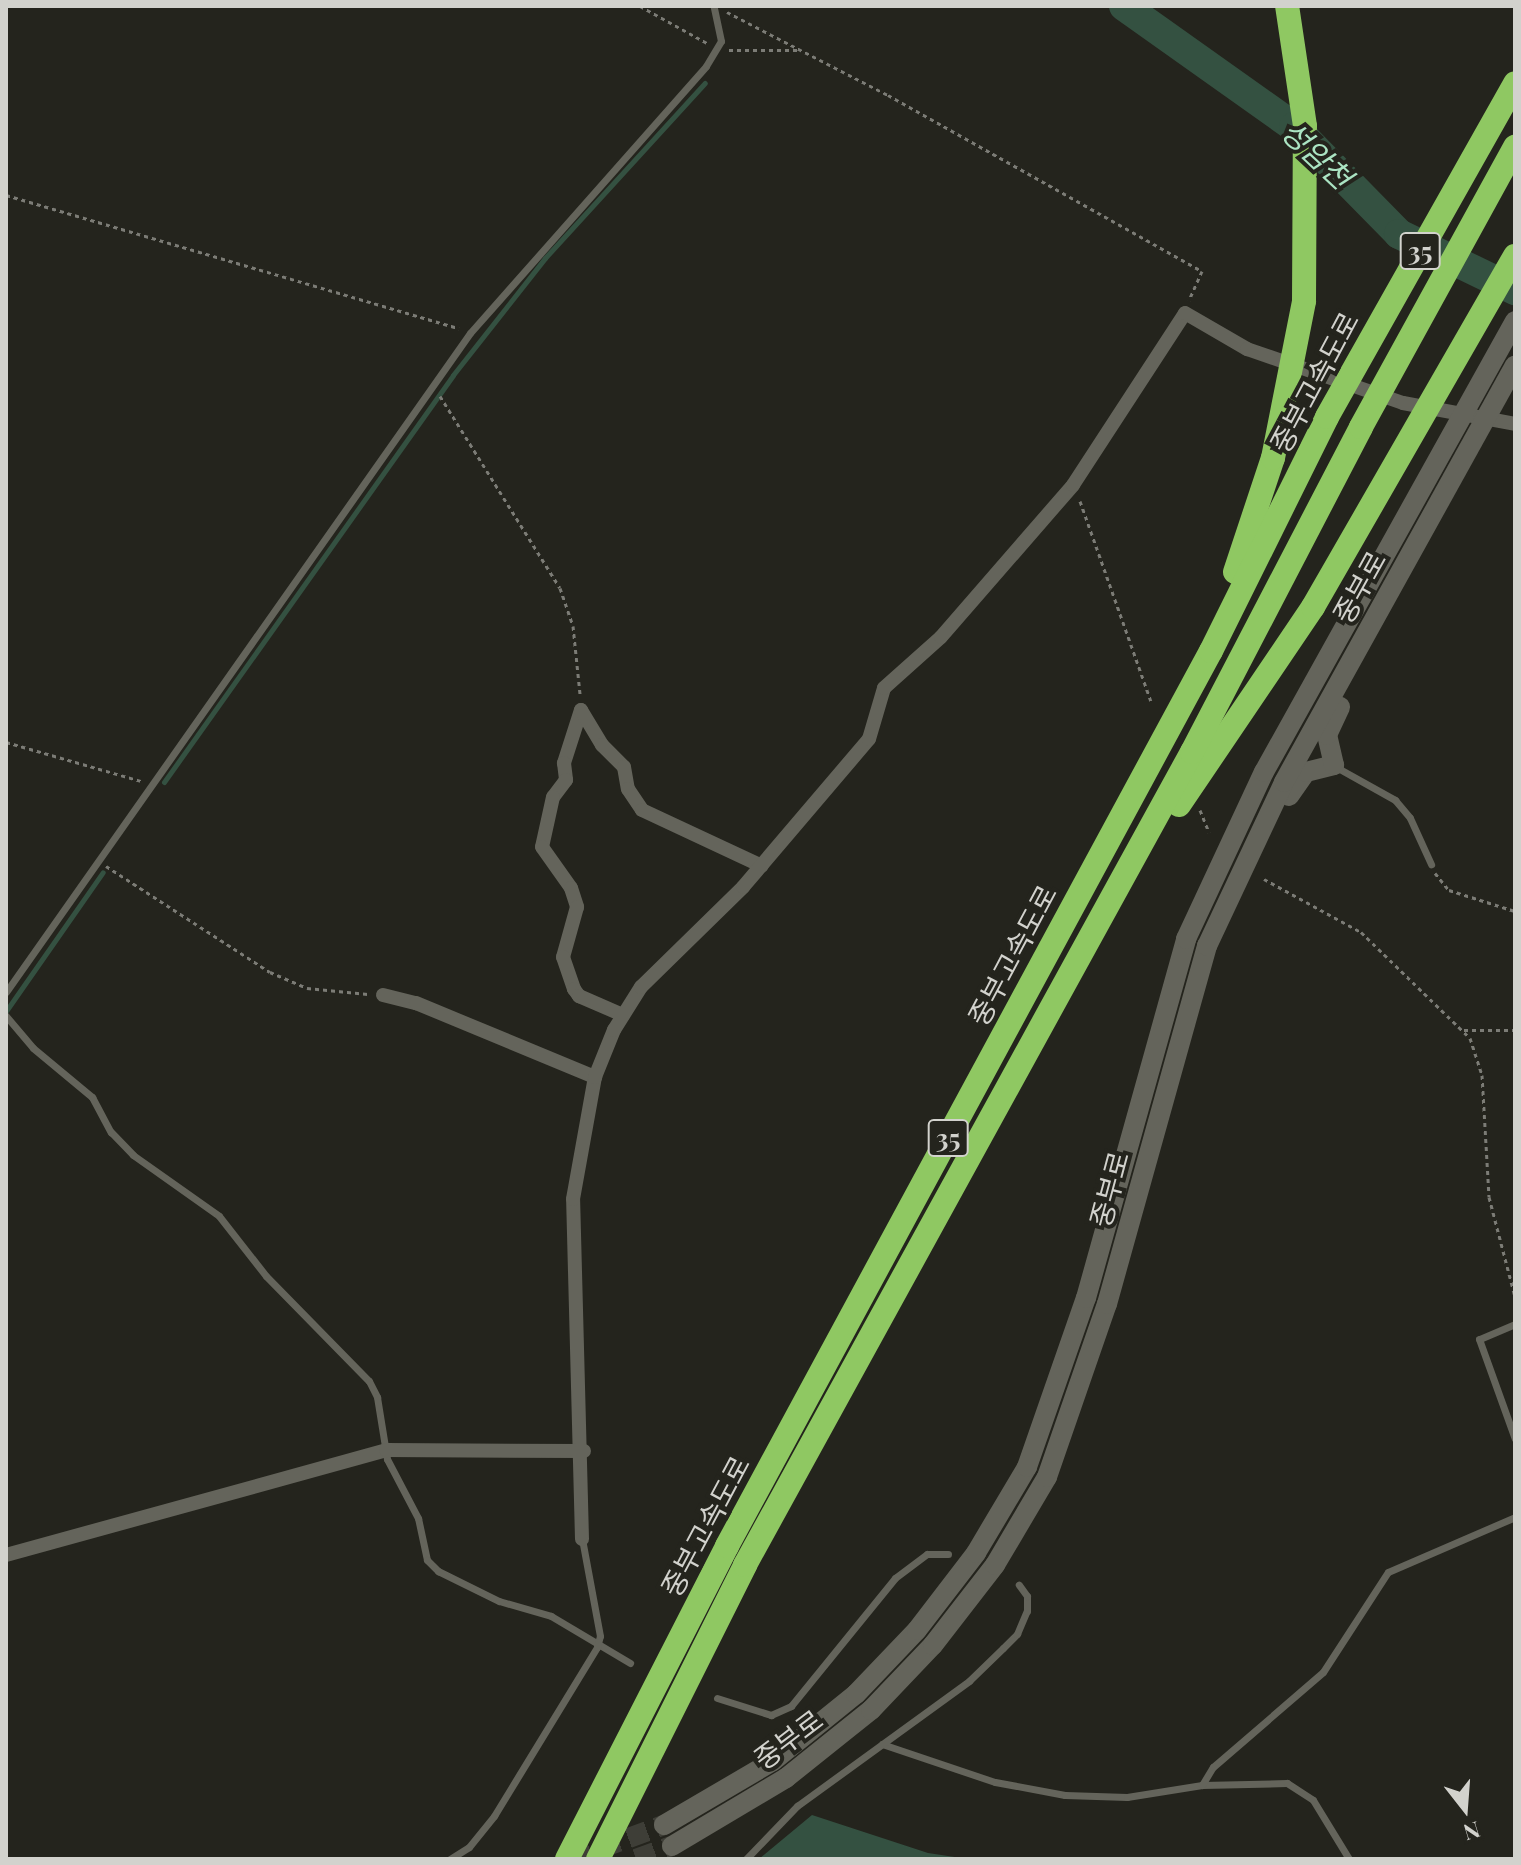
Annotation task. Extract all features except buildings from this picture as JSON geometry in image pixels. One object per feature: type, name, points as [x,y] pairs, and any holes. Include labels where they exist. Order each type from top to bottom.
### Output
[{"type":"highway","points":[[1196,678],[1279,433],[1298,347],[1307,238],[1305,126],[1287,6]]},
{"type":"highway","name":"중부고속도로","points":[[567,1859],[727,1546],[1196,678],[1327,417],[1515,84]]},
{"type":"highway","name":"중부고속도로","points":[[598,1859],[745,1565],[1095,929],[1361,427],[1515,147]]},
{"type":"highway","points":[[1095,929],[1313,607],[1515,256]]},
{"type":"main road","name":"중부로","points":[[664,1825],[773,1761],[856,1694],[917,1630],[976,1553],[1027,1467],[1086,1298],[1186,939],[1264,772],[1515,321]]},
{"type":"main road","name":"중부로","points":[[672,1846],[786,1778],[871,1710],[933,1645],[995,1565],[1039,1490],[1107,1304],[1207,946],[1243,861],[1515,366]]},
{"type":"main road","points":[[1243,861],[1306,772],[1334,765],[1327,735],[1373,646],[1399,574]]},
{"type":"street","points":[[582,1539],[584,1451],[571,1243],[582,1132],[595,1077],[623,1015],[641,987],[762,866],[869,739],[884,688],[941,637],[1073,485],[1185,313],[1247,349],[1403,403],[1515,424]]},
{"type":"street","points":[[581,710],[602,745],[624,767],[628,789],[642,810],[762,866]]},
{"type":"street","points":[[581,710],[564,763],[566,780],[553,797],[542,847],[571,888],[577,907],[563,957],[567,974],[579,996],[623,1015]]},
{"type":"street","points":[[383,995],[416,1003],[595,1077]]},
{"type":"street","points":[[6,1555],[386,1450],[584,1451]]},
{"type":"lane","points":[[6,992],[470,333],[706,66],[721,41],[714,7]]},
{"type":"lane","points":[[1334,765],[1395,800],[1410,818],[1431,864]]},
{"type":"lane","points":[[9,1018],[33,1048],[92,1097],[111,1132],[133,1155],[219,1216],[266,1276],[355,1364],[377,1397],[395,1483],[418,1518],[427,1560],[438,1571],[499,1601],[551,1616],[597,1647],[630,1663]]},
{"type":"lane","points":[[1515,1324],[1479,1339],[1515,1439]]},
{"type":"lane","points":[[1202,1785],[1213,1767],[1323,1672],[1388,1572],[1515,1517]]},
{"type":"lane","points":[[450,1859],[469,1847],[494,1816],[597,1647],[600,1636],[582,1539]]},
{"type":"lane","points":[[717,1698],[771,1715],[791,1706],[895,1578],[927,1554],[948,1554]]},
{"type":"lane","points":[[746,1859],[797,1806],[969,1681],[1017,1634],[1027,1611],[1027,1596],[1019,1585]]},
{"type":"lane","points":[[882,1744],[995,1782],[1065,1795],[1146,1795],[1202,1785],[1265,1781],[1301,1788],[1349,1859]]},
{"type":"path","points":[[714,7],[888,95],[1202,271],[1185,313]]},
{"type":"path","points":[[6,195],[470,333]]},
{"type":"path","points":[[443,398],[449,416],[560,588],[573,626],[581,710]]},
{"type":"path","points":[[1073,485],[1151,701]]},
{"type":"path","points":[[6,742],[152,784]]},
{"type":"path","points":[[1198,806],[1209,832]]},
{"type":"path","points":[[98,860],[270,972],[307,988],[383,995]]},
{"type":"path","points":[[1431,864],[1449,890],[1515,911]]},
{"type":"path","points":[[1264,879],[1361,932],[1464,1030],[1482,1075],[1489,1197],[1515,1297]]},
{"type":"path","points":[[1464,1030],[1515,1030]]},
{"type":"shaded area","points":[[812,1815],[928,1853],[968,1859],[759,1859]]},
{"type":"waterway","name":"성암천","points":[[1124,6],[1294,127],[1399,234],[1515,290]]},
{"type":"waterway","points":[[164,782],[453,375],[545,258],[705,83]]},
{"type":"waterway","points":[[6,1011],[103,872]]},
{"type":"tunnel","points":[[572,1859],[664,1825]]},
{"type":"tunnel","points":[[636,1859],[672,1846]]}]
